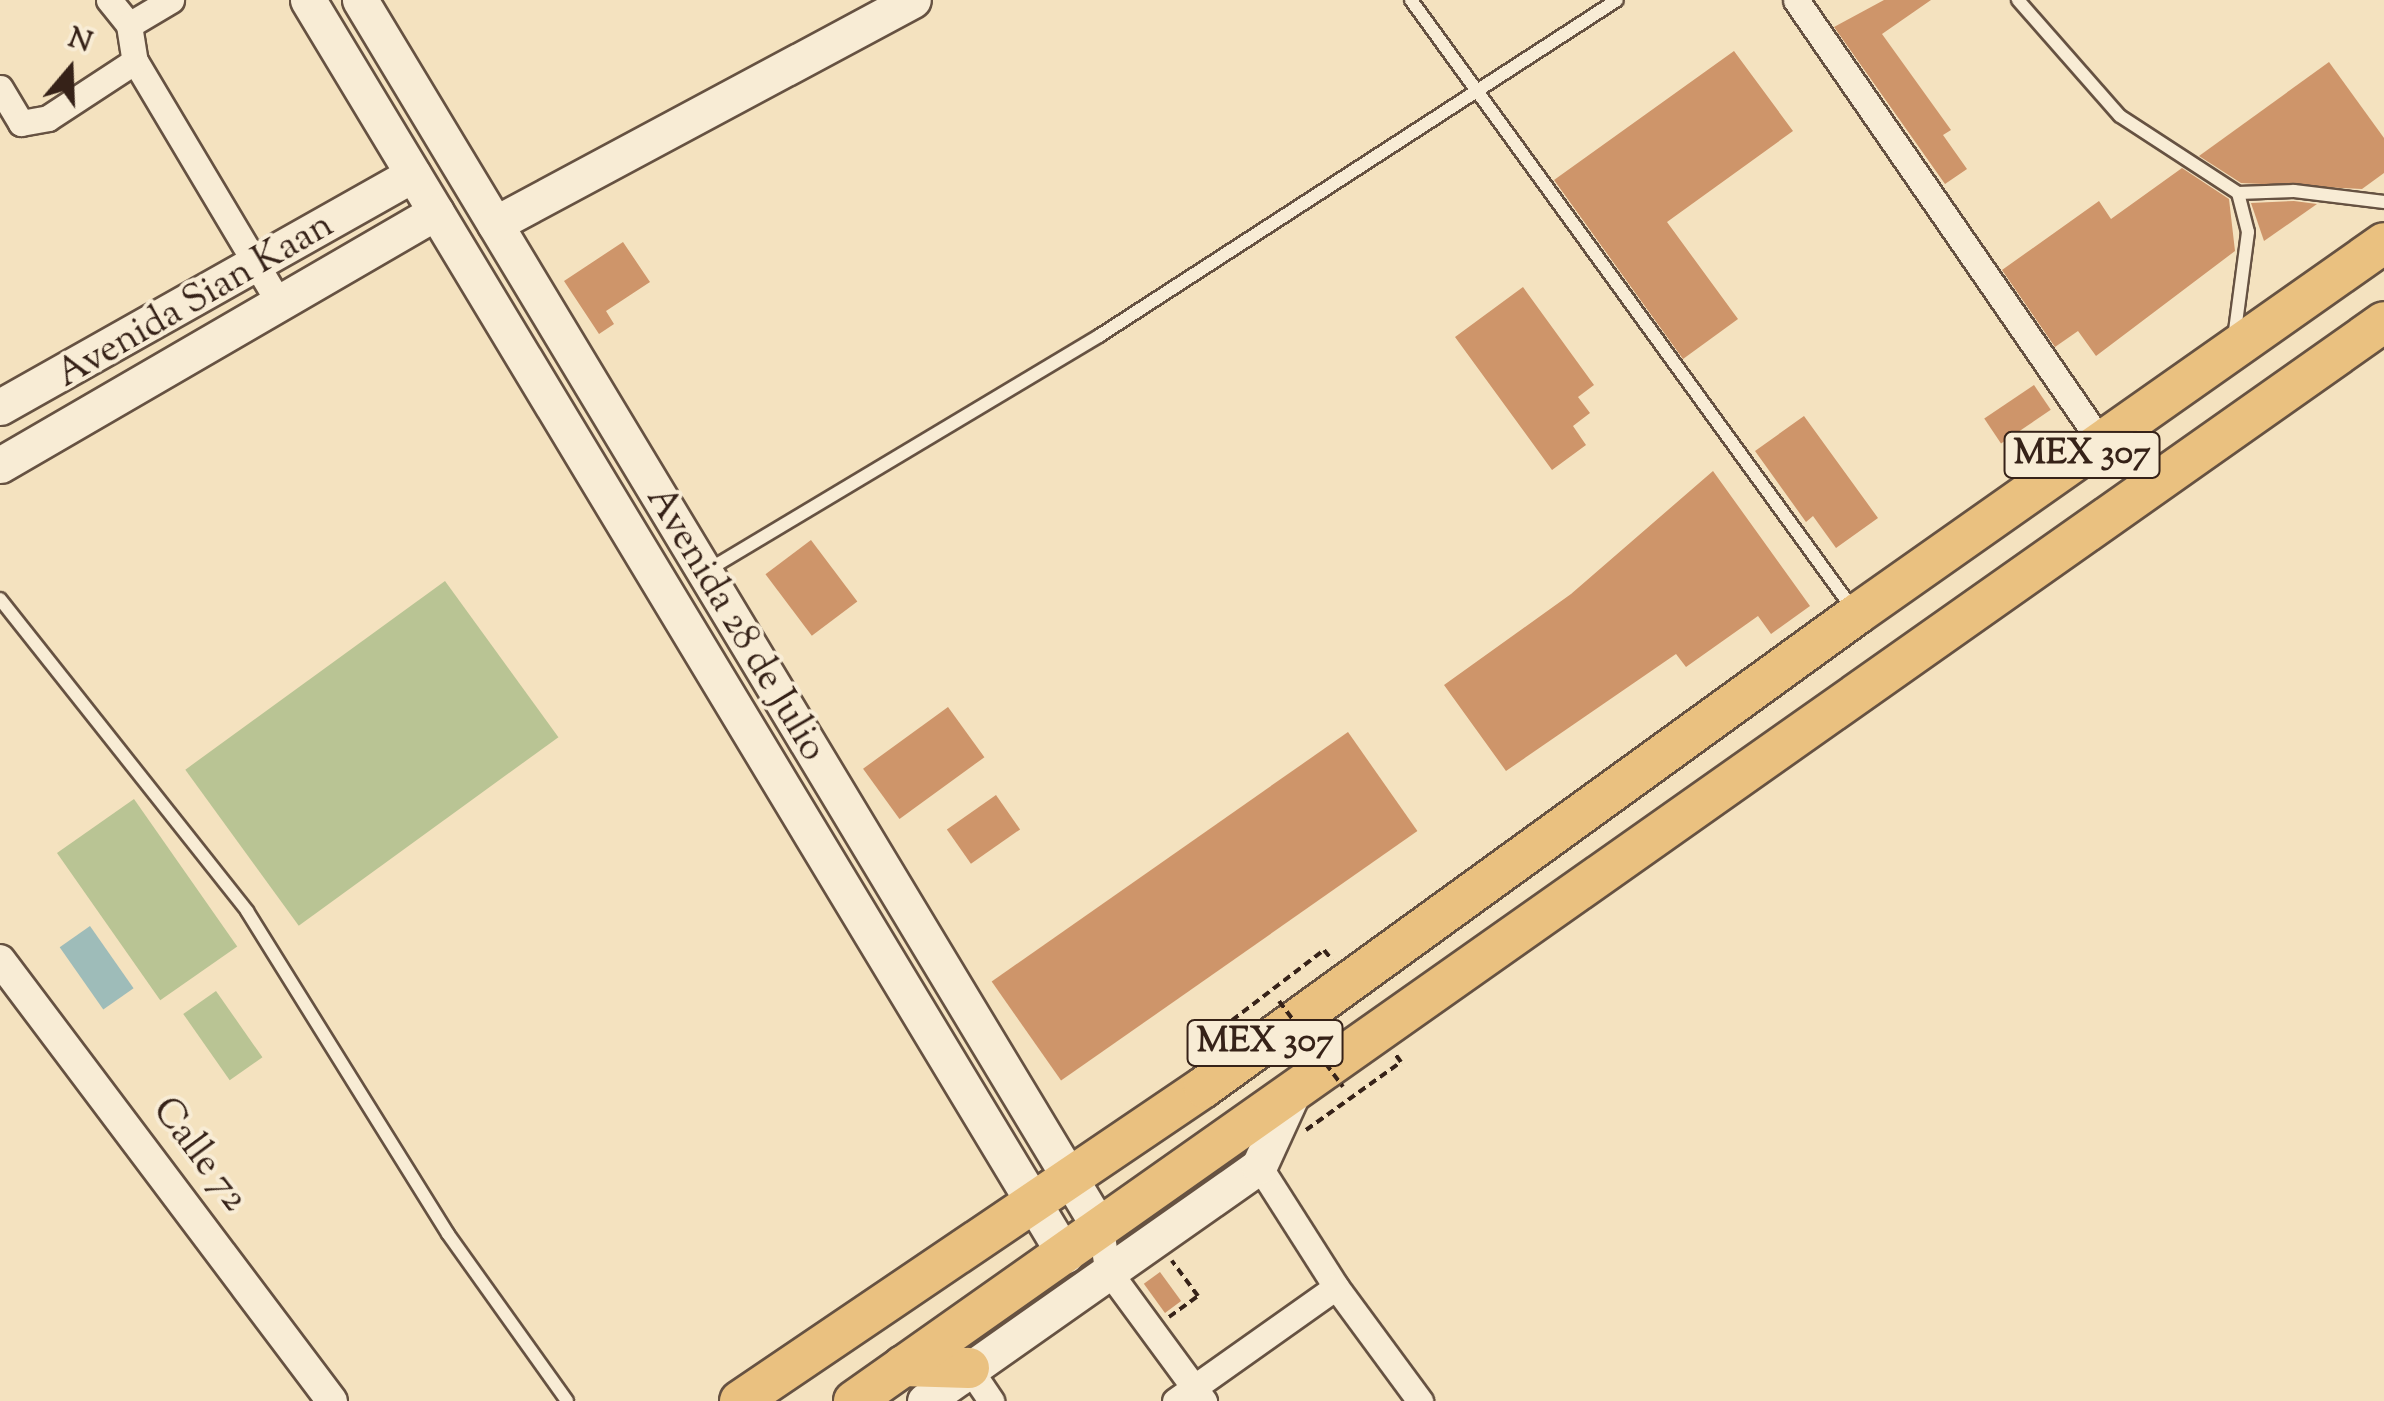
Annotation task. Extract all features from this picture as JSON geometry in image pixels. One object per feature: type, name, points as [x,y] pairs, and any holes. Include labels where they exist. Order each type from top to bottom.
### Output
[{"type":"highway","name":"MEX 307","points":[[740,1401],[1220,1075],[1856,614],[2384,244]]},
{"type":"highway","name":"MEX 307","points":[[854,1401],[1291,1096],[1813,722],[2382,328]]},
{"type":"highway","points":[[1781,670],[1781,697],[1813,722]]},
{"type":"highway","points":[[903,1366],[980,1384]]},
{"type":"main road","name":"Avenida 28 de Julio","points":[[308,0],[1065,1256]]},
{"type":"main road","name":"Avenida 28 de Julio","points":[[360,0],[1101,1230]]},
{"type":"main road","points":[[495,224],[914,0]]},
{"type":"main road","name":"Avenida Sian Kaan","points":[[0,407],[413,174]]},
{"type":"main road","name":"Avenida Sian Kaan","points":[[0,465],[436,212]]},
{"type":"main road","points":[[583,456],[607,456],[620,433]]},
{"type":"main road","points":[[925,1401],[980,1384],[1107,1269],[1266,1153],[1291,1096]]},
{"type":"street","points":[[109,0],[129,25],[135,61],[279,303]]},
{"type":"street","points":[[129,25],[171,0]]},
{"type":"street","points":[[1796,0],[2101,442]]},
{"type":"street","points":[[0,88],[21,123],[48,118],[135,61]]},
{"type":"street","name":"Calle 72","points":[[0,960],[332,1401]]},
{"type":"street","points":[[1266,1153],[1336,1287],[1420,1401]]},
{"type":"street","points":[[1101,1230],[1107,1269],[1152,1329],[1191,1397],[1336,1287]]},
{"type":"street","points":[[1065,1256],[1107,1269]]},
{"type":"lane","points":[[1412,0],[1472,89],[1856,614]]},
{"type":"lane","points":[[703,573],[1099,336],[1472,89],[1617,0]]},
{"type":"lane","points":[[2018,0],[2120,116],[2238,193],[2312,192],[2384,202]]},
{"type":"lane","points":[[2232,350],[2248,232],[2238,193]]},
{"type":"lane","points":[[0,598],[248,911],[448,1234],[568,1401]]},
{"type":"path","points":[[1279,1001],[1343,1087],[1356,1078]]},
{"type":"path","points":[[1266,1153],[1299,1135],[1401,1062],[1393,1052],[1381,1061]]},
{"type":"path","points":[[1152,1329],[1198,1296],[1156,1236]]},
{"type":"green space","points":[[445,581],[558,737],[299,926],[185,770]]},
{"type":"green space","points":[[134,799],[237,946],[160,1000],[57,853]]},
{"type":"green space","points":[[216,991],[262,1057],[230,1080],[183,1014]]},
{"type":"water","points":[[90,926],[134,988],[103,1009],[60,947]]},
{"type":"building","points":[[1884,0],[1931,0],[1882,34],[1951,130],[1943,135],[1967,169],[1945,184],[1834,27]]},
{"type":"building","points":[[1734,51],[1793,131],[1667,222],[1738,319],[1683,359],[1554,180]]},
{"type":"building","points":[[2329,62],[2384,138],[2384,173],[2362,189],[2241,183],[2199,156]]},
{"type":"building","points":[[2182,168],[2229,199],[2235,251],[2096,356],[2078,331],[2055,347],[2002,270],[2099,201],[2111,219]]},
{"type":"building","points":[[2294,201],[2317,204],[2264,241],[2251,203]]},
{"type":"building","points":[[623,242],[650,282],[606,311],[614,324],[599,334],[564,281]]},
{"type":"building","points":[[1523,287],[1594,385],[1578,397],[1590,413],[1573,426],[1586,445],[1552,470],[1455,337]]},
{"type":"building","points":[[2034,385],[2051,410],[2001,443],[1984,419]]},
{"type":"building","points":[[1804,416],[1878,518],[1836,548],[1813,516],[1806,522],[1755,451]]},
{"type":"building","points":[[1713,471],[1810,606],[1771,634],[1758,616],[1686,667],[1676,654],[1506,771],[1444,685],[1571,594]]},
{"type":"building","points":[[811,540],[857,601],[812,636],[765,574]]},
{"type":"building","points":[[948,707],[984,757],[899,819],[863,769]]},
{"type":"building","points":[[1348,732],[1417,831],[1061,1081],[992,982]]},
{"type":"building","points":[[996,795],[1020,829],[971,864],[947,829]]},
{"type":"building","points":[[1160,1272],[1181,1301],[1165,1313],[1144,1284]]}]
